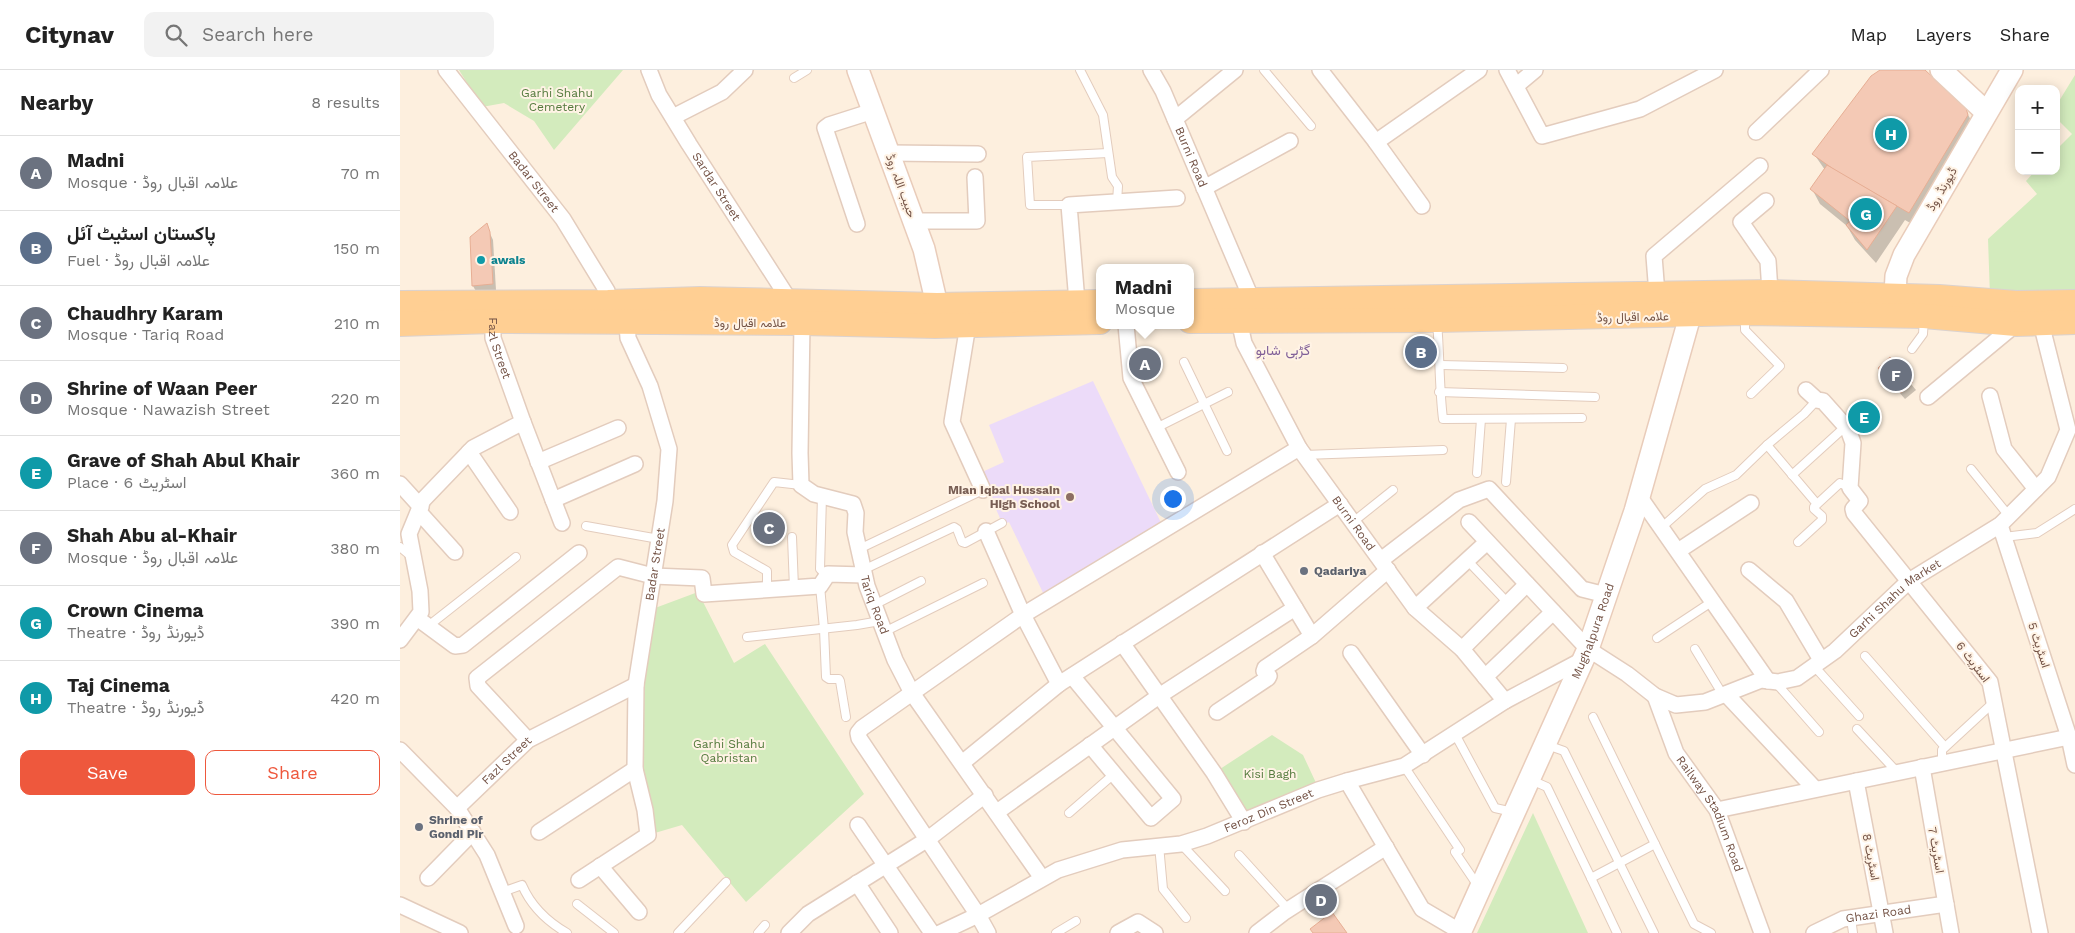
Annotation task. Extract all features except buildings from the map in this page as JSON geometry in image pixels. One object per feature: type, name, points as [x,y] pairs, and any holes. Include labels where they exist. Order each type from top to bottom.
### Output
[{"type":"main road","name":"حبیب اللہ روڈ","points":[[858,70],[924,249],[936,315]]},
{"type":"main road","points":[[1941,70],[1986,112]]},
{"type":"main road","name":"ڈیورنڈ روڈ","points":[[1894,306],[1896,276],[1904,255],[2012,70]]},
{"type":"main road","name":"علامہ اقبال روڈ","points":[[1194,301],[1770,292],[1894,306],[1924,316],[2016,324],[2075,322]]},
{"type":"main road","points":[[1417,297],[1427,320]]},
{"type":"main road","name":"علامہ اقبال روڈ","points":[[1194,320],[1427,320],[1690,316],[1894,306],[1939,297],[2016,303],[2075,302]]},
{"type":"main road","name":"علامہ اقبال روڈ","points":[[400,324],[493,312],[608,302],[700,299],[790,301],[936,315],[968,325],[1096,322]]},
{"type":"main road","name":"علامہ اقبال روڈ","points":[[400,303],[627,322],[802,323],[936,315],[1088,302]]},
{"type":"main road","name":"Mughalpura Road","points":[[1461,933],[1586,654],[1640,496],[1690,316]]},
{"type":"street","name":"Badar Street","points":[[446,70],[563,219],[607,291],[608,302]]},
{"type":"street","name":"Sardar Street","points":[[649,70],[659,95],[672,117],[790,301]]},
{"type":"street","points":[[672,117],[722,92],[745,70]]},
{"type":"street","name":"Burni Road","points":[[1151,70],[1163,91],[1252,300]]},
{"type":"street","points":[[1175,119],[1235,70]]},
{"type":"street","points":[[1320,70],[1376,142],[1422,206]]},
{"type":"street","points":[[1376,142],[1479,70]]},
{"type":"street","points":[[1508,70],[1542,136],[1640,109],[1715,70]]},
{"type":"street","points":[[1516,86],[1535,70]]},
{"type":"street","points":[[1756,132],[1821,70]]},
{"type":"street","points":[[857,224],[825,128],[873,111]]},
{"type":"street","points":[[1204,188],[1290,140]]},
{"type":"street","points":[[889,153],[978,154]]},
{"type":"street","points":[[1657,294],[1654,256],[1760,166]]},
{"type":"street","points":[[914,221],[977,221],[975,177]]},
{"type":"street","points":[[1088,302],[1069,206],[1177,198]]},
{"type":"street","points":[[1766,201],[1741,222],[1768,260],[1770,292]]},
{"type":"street","name":"Fazl Street","points":[[493,312],[493,338],[562,522]]},
{"type":"street","name":"Burni Road","points":[[1239,320],[1244,343],[1301,451],[1416,608],[1462,650],[1505,701]]},
{"type":"street","name":"Badar Street","points":[[600,866],[648,836],[645,810],[635,769],[636,685],[665,502],[669,449],[650,386],[628,338],[627,322]]},
{"type":"street","points":[[801,485],[802,323]]},
{"type":"street","name":"Garhi Shahu Market","points":[[1469,522],[1553,612],[1586,654],[1627,674],[1655,696],[1676,705],[1705,702],[1761,680],[1771,681],[1797,678],[1835,650],[1909,581],[2004,526],[2036,488],[2048,477],[2068,430],[2041,323]]},
{"type":"street","points":[[1928,397],[2016,324]]},
{"type":"street","points":[[968,325],[952,422],[982,490]]},
{"type":"street","points":[[1126,329],[1131,378],[1178,472]]},
{"type":"street","points":[[1812,395],[1823,402],[1846,426],[1853,444],[1850,488]]},
{"type":"street","points":[[1990,396],[2004,449],[2036,488]]},
{"type":"street","points":[[523,422],[473,448],[424,500],[410,534],[420,590],[422,622],[455,646],[463,645],[579,553]]},
{"type":"street","points":[[538,462],[618,428]]},
{"type":"street","points":[[988,933],[858,734],[862,728],[1023,615],[1301,451]]},
{"type":"street","points":[[469,452],[510,512]]},
{"type":"street","points":[[553,500],[635,464]]},
{"type":"street","points":[[400,484],[455,552]]},
{"type":"street","name":"Tariq Road","points":[[801,485],[814,494],[853,504],[856,514],[855,532],[874,605],[895,660],[912,694],[985,794],[1042,878]]},
{"type":"street","name":"اسٹریٹ 6","points":[[1850,488],[1860,501],[1853,509],[1854,513],[1990,682],[2040,933]]},
{"type":"street","points":[[1217,712],[1268,678],[1269,676],[1264,671],[1265,668],[1312,636],[1384,565],[1459,500],[1489,489],[1582,589],[1606,595]]},
{"type":"street","points":[[1640,496],[1771,681]]},
{"type":"street","points":[[1678,551],[1751,503]]},
{"type":"street","points":[[962,763],[1065,680],[1340,504]]},
{"type":"street","name":"اسٹریٹ 5","points":[[2004,526],[2069,737],[2075,765]]},
{"type":"street","points":[[986,531],[1023,615],[1065,680],[1115,727],[1173,799],[1151,818],[1090,745]]},
{"type":"street","points":[[1416,608],[1487,542]]},
{"type":"street","points":[[1262,553],[1312,636]]},
{"type":"street","points":[[528,740],[478,686],[477,678],[615,569],[620,567],[653,576],[702,578],[704,594],[794,588],[823,581],[828,574],[864,572]]},
{"type":"street","points":[[1749,570],[1786,600],[1818,663]]},
{"type":"street","points":[[1462,650],[1527,584]]},
{"type":"street","points":[[997,812],[1159,696],[1295,608]]},
{"type":"street","points":[[1485,677],[1553,612]]},
{"type":"street","points":[[400,640],[422,622]]},
{"type":"street","points":[[1122,643],[1214,773],[1244,822]]},
{"type":"street","points":[[1351,653],[1423,755]]},
{"type":"street","name":"Feroz Din Street","points":[[940,933],[978,915],[1058,870],[1122,850],[1181,844],[1244,822],[1318,790],[1404,766],[1505,701],[1586,654]]},
{"type":"street","name":"Fazl Street","points":[[457,808],[528,740],[636,685]]},
{"type":"street","points":[[1725,694],[1815,790]]},
{"type":"street","name":"Railway Stadium Road","points":[[1655,696],[1676,753],[1716,810],[1762,933]]},
{"type":"street","points":[[1716,810],[2069,737]]},
{"type":"street","points":[[400,750],[457,808],[473,832],[487,855],[516,926]]},
{"type":"street","name":"اسٹریٹ 7","points":[[1922,767],[1951,933]]},
{"type":"street","points":[[539,832],[635,769]]},
{"type":"street","points":[[1346,781],[1422,909],[1461,933]]},
{"type":"street","name":"اسٹریٹ 8","points":[[1856,781],[1885,933]]},
{"type":"street","points":[[789,933],[808,914],[928,839],[985,794]]},
{"type":"street","points":[[858,825],[932,933]]},
{"type":"street","points":[[428,878],[473,832]]},
{"type":"street","points":[[1257,933],[1288,909],[1386,847]]},
{"type":"street","points":[[579,880],[600,866],[639,912]]},
{"type":"street","points":[[858,883],[890,933]]},
{"type":"street","name":"Ghazi Road","points":[[1820,932],[1843,919],[1852,926],[1882,914],[1946,904]]},
{"type":"street","points":[[401,909],[460,933]]},
{"type":"street","points":[[1118,933],[1138,922],[1155,933]]},
{"type":"lane","points":[[794,78],[807,70]]},
{"type":"lane","points":[[1080,70],[1103,115],[1112,177],[1118,186],[1117,202]]},
{"type":"lane","points":[[1264,70],[1310,126]]},
{"type":"lane","points":[[1069,206],[1030,204],[1028,158],[1108,153]]},
{"type":"lane","points":[[1744,313],[1745,330],[1780,366],[1751,394]]},
{"type":"lane","points":[[1912,349],[1923,334],[1924,316]]},
{"type":"lane","points":[[1427,320],[1441,365],[1439,392],[1443,419],[1582,418]]},
{"type":"lane","points":[[1184,362],[1227,451]]},
{"type":"lane","points":[[1441,365],[1563,368]]},
{"type":"lane","points":[[1156,428],[1228,392]]},
{"type":"lane","points":[[1439,392],[1595,397]]},
{"type":"lane","points":[[1662,527],[1705,489],[1736,475],[1767,445],[1804,414],[1812,395]]},
{"type":"lane","points":[[1477,473],[1481,419]]},
{"type":"lane","points":[[1506,482],[1511,419]]},
{"type":"lane","points":[[1792,475],[1846,426]]},
{"type":"lane","points":[[1767,445],[1817,504]]},
{"type":"lane","points":[[1301,451],[1443,450]]},
{"type":"lane","points":[[1971,469],[2004,526],[2037,533],[2075,509]]},
{"type":"lane","points":[[767,590],[767,571],[734,552],[732,545],[774,482],[801,485]]},
{"type":"lane","points":[[1798,542],[1822,520],[1822,516],[1813,508],[1840,483],[1850,488]]},
{"type":"lane","points":[[859,549],[982,490]]},
{"type":"lane","points":[[1353,522],[1394,490]]},
{"type":"lane","points":[[822,496],[820,569],[823,581],[826,677],[829,680],[839,679],[846,717]]},
{"type":"lane","points":[[864,572],[954,527],[957,529],[963,543],[1002,523]]},
{"type":"lane","points":[[586,526],[659,539]]},
{"type":"lane","points":[[792,537],[794,588]]},
{"type":"lane","points":[[400,547],[414,558]]},
{"type":"lane","points":[[422,622],[516,556]]},
{"type":"lane","points":[[1467,560],[1508,603]]},
{"type":"lane","points":[[874,605],[921,581]]},
{"type":"lane","points":[[747,637],[824,629],[882,626],[983,583]]},
{"type":"lane","points":[[1657,638],[1713,601]]},
{"type":"lane","points":[[1695,649],[1725,694]]},
{"type":"lane","points":[[1865,656],[1945,747]]},
{"type":"lane","points":[[1818,663],[1859,716]]},
{"type":"lane","points":[[1771,681],[1819,732]]},
{"type":"lane","points":[[1942,764],[1942,750],[1994,702]]},
{"type":"lane","points":[[1593,717],[1694,924],[1711,933]]},
{"type":"lane","points":[[1857,729],[1898,772]]},
{"type":"lane","points":[[1455,734],[1495,808],[1515,813]]},
{"type":"lane","points":[[1545,745],[1564,751],[1654,933]]},
{"type":"lane","points":[[1404,766],[1460,850],[1455,852],[1480,890]]},
{"type":"lane","points":[[1069,813],[1114,774]]},
{"type":"lane","points":[[1530,779],[1547,787],[1617,933]]},
{"type":"lane","points":[[1181,844],[1224,891]]},
{"type":"lane","points":[[1591,878],[1655,844]]},
{"type":"lane","points":[[1159,845],[1163,889],[1186,918]]},
{"type":"lane","points":[[1239,855],[1288,909]]},
{"type":"lane","points":[[678,933],[726,882]]},
{"type":"lane","points":[[502,892],[522,885],[526,894],[551,924],[567,933]]},
{"type":"lane","points":[[577,904],[614,933]]},
{"type":"lane","points":[[1056,933],[1076,921]]},
{"type":"lane","points":[[758,933],[765,925]]},
{"type":"shaded area","name":"Mian Iqbal Hussain High School","points":[[1093,381],[1164,529],[1047,601],[1009,522],[1003,525],[980,473],[1004,462],[989,425]]},
{"type":"green space","name":"Garhi Shahu Cemetery","points":[[459,70],[623,70],[554,150],[534,121],[504,103],[482,107]]},
{"type":"green space","points":[[2075,75],[2075,295],[1990,296],[1988,239],[2037,194],[2026,181],[2031,175],[2060,175],[2060,146],[2072,134],[2060,122],[2060,99]]},
{"type":"green space","name":"Garhi Shahu Qabristan","points":[[698,592],[734,663],[765,644],[864,794],[746,902],[682,825],[648,835],[635,769],[647,611]]},
{"type":"green space","name":"Kisi Bagh","points":[[1272,735],[1303,755],[1317,785],[1244,822],[1214,773]]},
{"type":"green space","points":[[1533,813],[1588,933],[1477,933]]},
{"type":"place","name":"Taj Cinema","points":[[1891,134]]},
{"type":"place","name":"Crown Cinema","points":[[1866,214]]},
{"type":"place","name":"awais","points":[[481,260]]},
{"type":"place","name":"پاکستان اسٹیٹ آئل","points":[[1421,352]]},
{"type":"place","name":"Madni","points":[[1145,364]]},
{"type":"place","name":"Shah Abu al-Khair","points":[[1896,375]]},
{"type":"place","name":"Grave of Shah Abul Khair","points":[[1864,417]]},
{"type":"place","name":"Mian Iqbal Hussain High School","points":[[1070,497]]},
{"type":"place","name":"Chaudhry Karam","points":[[769,528]]},
{"type":"place","name":"Qadariya","points":[[1304,571]]},
{"type":"place","name":"Shrine of Gondi Pir","points":[[419,827]]},
{"type":"place","name":"Shrine of Waan Peer","points":[[1321,900]]},
{"type":"district","name":"گڑہی شاہو","points":[[1283,350]]}]
